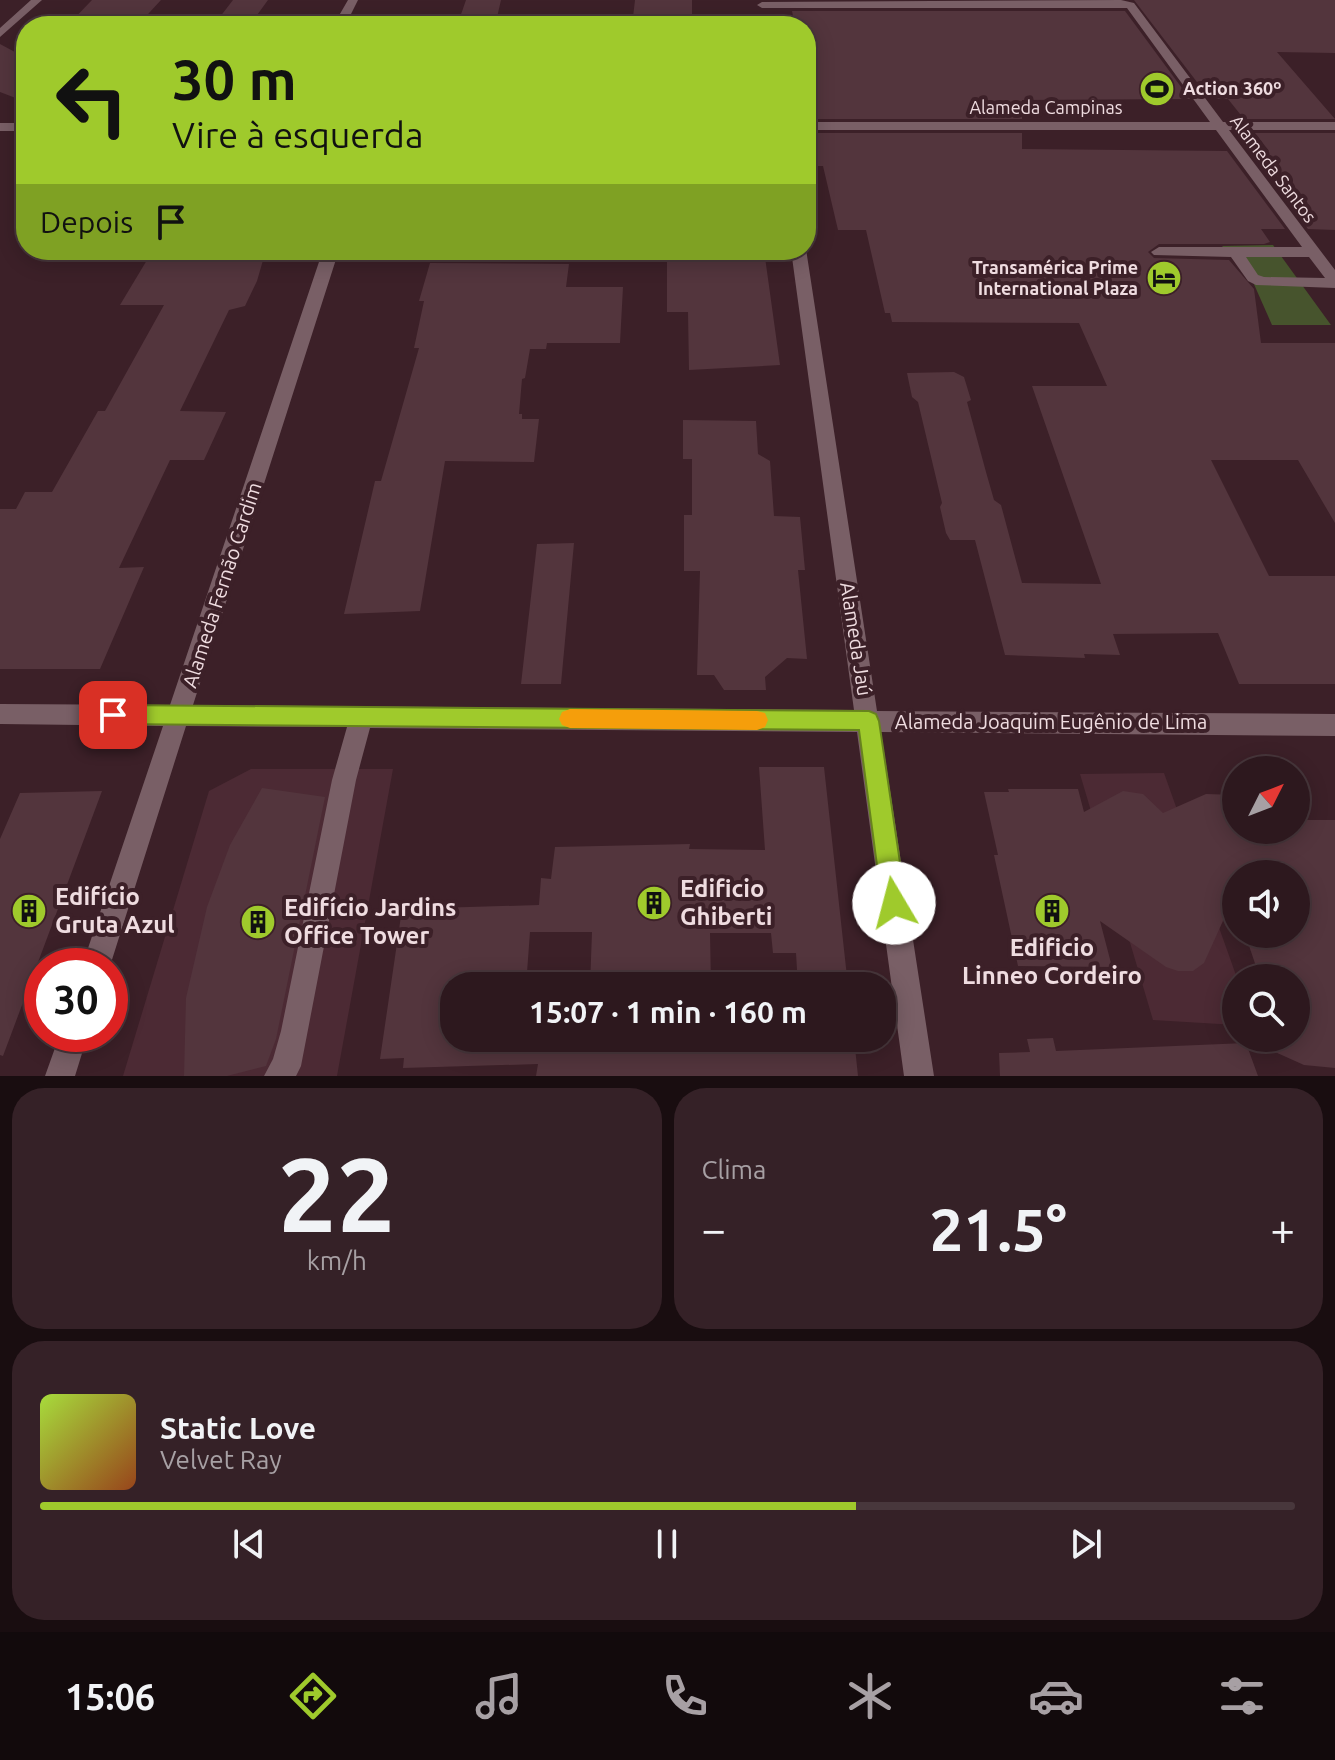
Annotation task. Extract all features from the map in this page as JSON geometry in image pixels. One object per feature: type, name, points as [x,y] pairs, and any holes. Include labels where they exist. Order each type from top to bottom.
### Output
[{"type":"street","points":[[20,16],[37,0]]},
{"type":"street","points":[[763,7],[1128,3]]},
{"type":"street","name":"Alameda Santos","points":[[1128,3],[1335,282]]},
{"type":"street","points":[[0,34],[16,19]]},
{"type":"street","name":"Alameda Campinas","points":[[816,126],[1335,126]]},
{"type":"street","points":[[1159,252],[1313,252]]},
{"type":"street","points":[[1242,252],[1238,256],[1253,278],[1262,282],[1335,282]]},
{"type":"street","name":"Alameda Fernão Cardim","points":[[102,948],[328,260]]},
{"type":"street","name":"Alameda Jaú","points":[[800,260],[919,1076]]},
{"type":"street","name":"Alameda Joaquim Eugênio de Lima","points":[[0,714],[1335,725]]},
{"type":"street","points":[[279,1076],[286,1066],[295,1031],[344,780],[361,717]]},
{"type":"street","points":[[60,1076],[68,1052]]},
{"type":"shaded area","points":[[251,769],[393,769],[337,1076],[123,1076],[209,791]]},
{"type":"shaded area","points":[[1164,773],[1222,936],[1222,948],[1226,948],[1232,964],[1222,964],[1222,1024],[1153,1020],[1080,774]]},
{"type":"green space","points":[[1273,245],[1331,325],[1272,325],[1253,282],[1222,246]]},
{"type":"building","points":[[92,0],[161,0],[146,16],[77,16]]},
{"type":"building","points":[[233,0],[268,0],[256,16],[221,16]]},
{"type":"building","points":[[466,0],[501,0],[497,16],[460,16]]},
{"type":"building","points":[[635,0],[692,0],[692,16],[633,16]]},
{"type":"building","points":[[1134,0],[1335,0],[1335,53],[1277,52],[1335,119],[1244,119],[1228,99],[1210,99]]},
{"type":"building","points":[[792,11],[1125,11],[1190,99],[1022,100],[1022,119],[816,119],[816,16],[793,16]]},
{"type":"building","points":[[0,44],[16,53],[16,98],[0,92]]},
{"type":"building","points":[[816,133],[1022,133],[1022,149],[1227,151],[1285,229],[1261,229],[1270,242],[1264,244],[1159,244],[1148,252],[1154,258],[1229,260],[1254,289],[1261,343],[1335,343],[1335,523],[1298,460],[1211,460],[1269,576],[1335,576],[1335,684],[1239,684],[1218,633],[1113,634],[1120,655],[1084,654],[1085,658],[1005,655],[975,540],[950,540],[946,533],[918,402],[912,397],[907,373],[954,372],[964,377],[971,400],[967,402],[986,472],[994,500],[1001,505],[1022,583],[1101,584],[1032,386],[1107,386],[1079,323],[892,322],[890,313],[885,313],[866,230],[838,230],[823,166],[816,166]]},
{"type":"building","points":[[1255,133],[1335,133],[1335,230],[1308,229],[1249,151],[1269,151]]},
{"type":"building","points":[[147,260],[263,260],[245,306],[229,310],[180,411],[226,412],[204,460],[170,460],[119,568],[144,567],[100,669],[0,669],[0,509],[16,509],[25,492],[52,492],[98,411],[105,411],[164,305],[120,305]]},
{"type":"building","points":[[667,260],[765,260],[780,365],[689,370],[688,312],[667,312]]},
{"type":"building","points":[[430,263],[569,264],[566,287],[623,287],[620,343],[547,343],[546,349],[530,349],[525,378],[522,379],[519,414],[522,414],[522,419],[539,419],[534,462],[445,461],[420,611],[344,614],[375,481],[381,481],[419,348],[414,348],[424,301],[419,301]]},
{"type":"building","points":[[683,420],[756,421],[758,454],[770,461],[774,516],[800,517],[805,570],[798,570],[807,659],[787,658],[765,677],[766,690],[724,690],[714,675],[697,675],[700,571],[684,571],[684,515],[692,515],[692,459],[683,459]]},
{"type":"building","points":[[574,543],[561,684],[521,684],[537,544]]},
{"type":"building","points":[[759,767],[824,767],[846,972],[797,972],[796,953],[773,953],[771,933],[710,933],[711,972],[591,972],[592,932],[530,932],[527,972],[440,972],[440,1052],[855,1052],[858,1076],[536,1076],[538,1064],[403,1068],[404,1058],[380,1059],[401,916],[436,915],[436,908],[539,905],[541,878],[551,879],[555,847],[690,844],[689,849],[765,850]]},
{"type":"building","name":"Edifício Jardins Office Tower","points":[[262,788],[325,797],[276,1039],[266,1066],[227,1076],[184,1076],[186,998],[207,907],[230,845]]},
{"type":"building","points":[[1008,789],[1078,789],[1084,812],[1123,791],[1143,794],[1163,813],[1206,794],[1222,795],[1222,844],[1310,844],[1310,820],[1335,820],[1335,1068],[1304,1065],[1275,1052],[1310,1052],[1310,964],[1255,964],[1250,948],[1310,948],[1310,860],[1222,860],[1222,923],[1204,963],[1193,971],[1166,967],[1100,921],[1112,967],[1018,966],[984,792],[1009,792]]},
{"type":"building","name":"Edifício Gruta Azul","points":[[102,791],[43,948],[24,948],[24,1000],[3,1056],[0,1055],[0,839],[20,793]]},
{"type":"building","points":[[1053,1038],[1056,1051],[1222,1044],[1222,1052],[1249,1052],[1258,1076],[1000,1076],[999,1053],[1030,1052],[1027,1039]]},
{"type":"slow traffic","points":[[570,719],[757,720]]},
{"type":"place","name":"Action 360º","points":[[1157,89]]},
{"type":"place","name":"Transamérica Prime International Plaza","points":[[1164,278]]},
{"type":"place","name":"Edificio Ghiberti","points":[[654,903]]},
{"type":"place","name":"Edifício Gruta Azul","points":[[29,911]]},
{"type":"place","name":"Edificio Linneo Cordeiro","points":[[1052,911]]},
{"type":"place","name":"Edifício Jardins Office Tower","points":[[258,922]]},
{"type":"route","points":[[113,715],[869,721],[894,903]]}]
